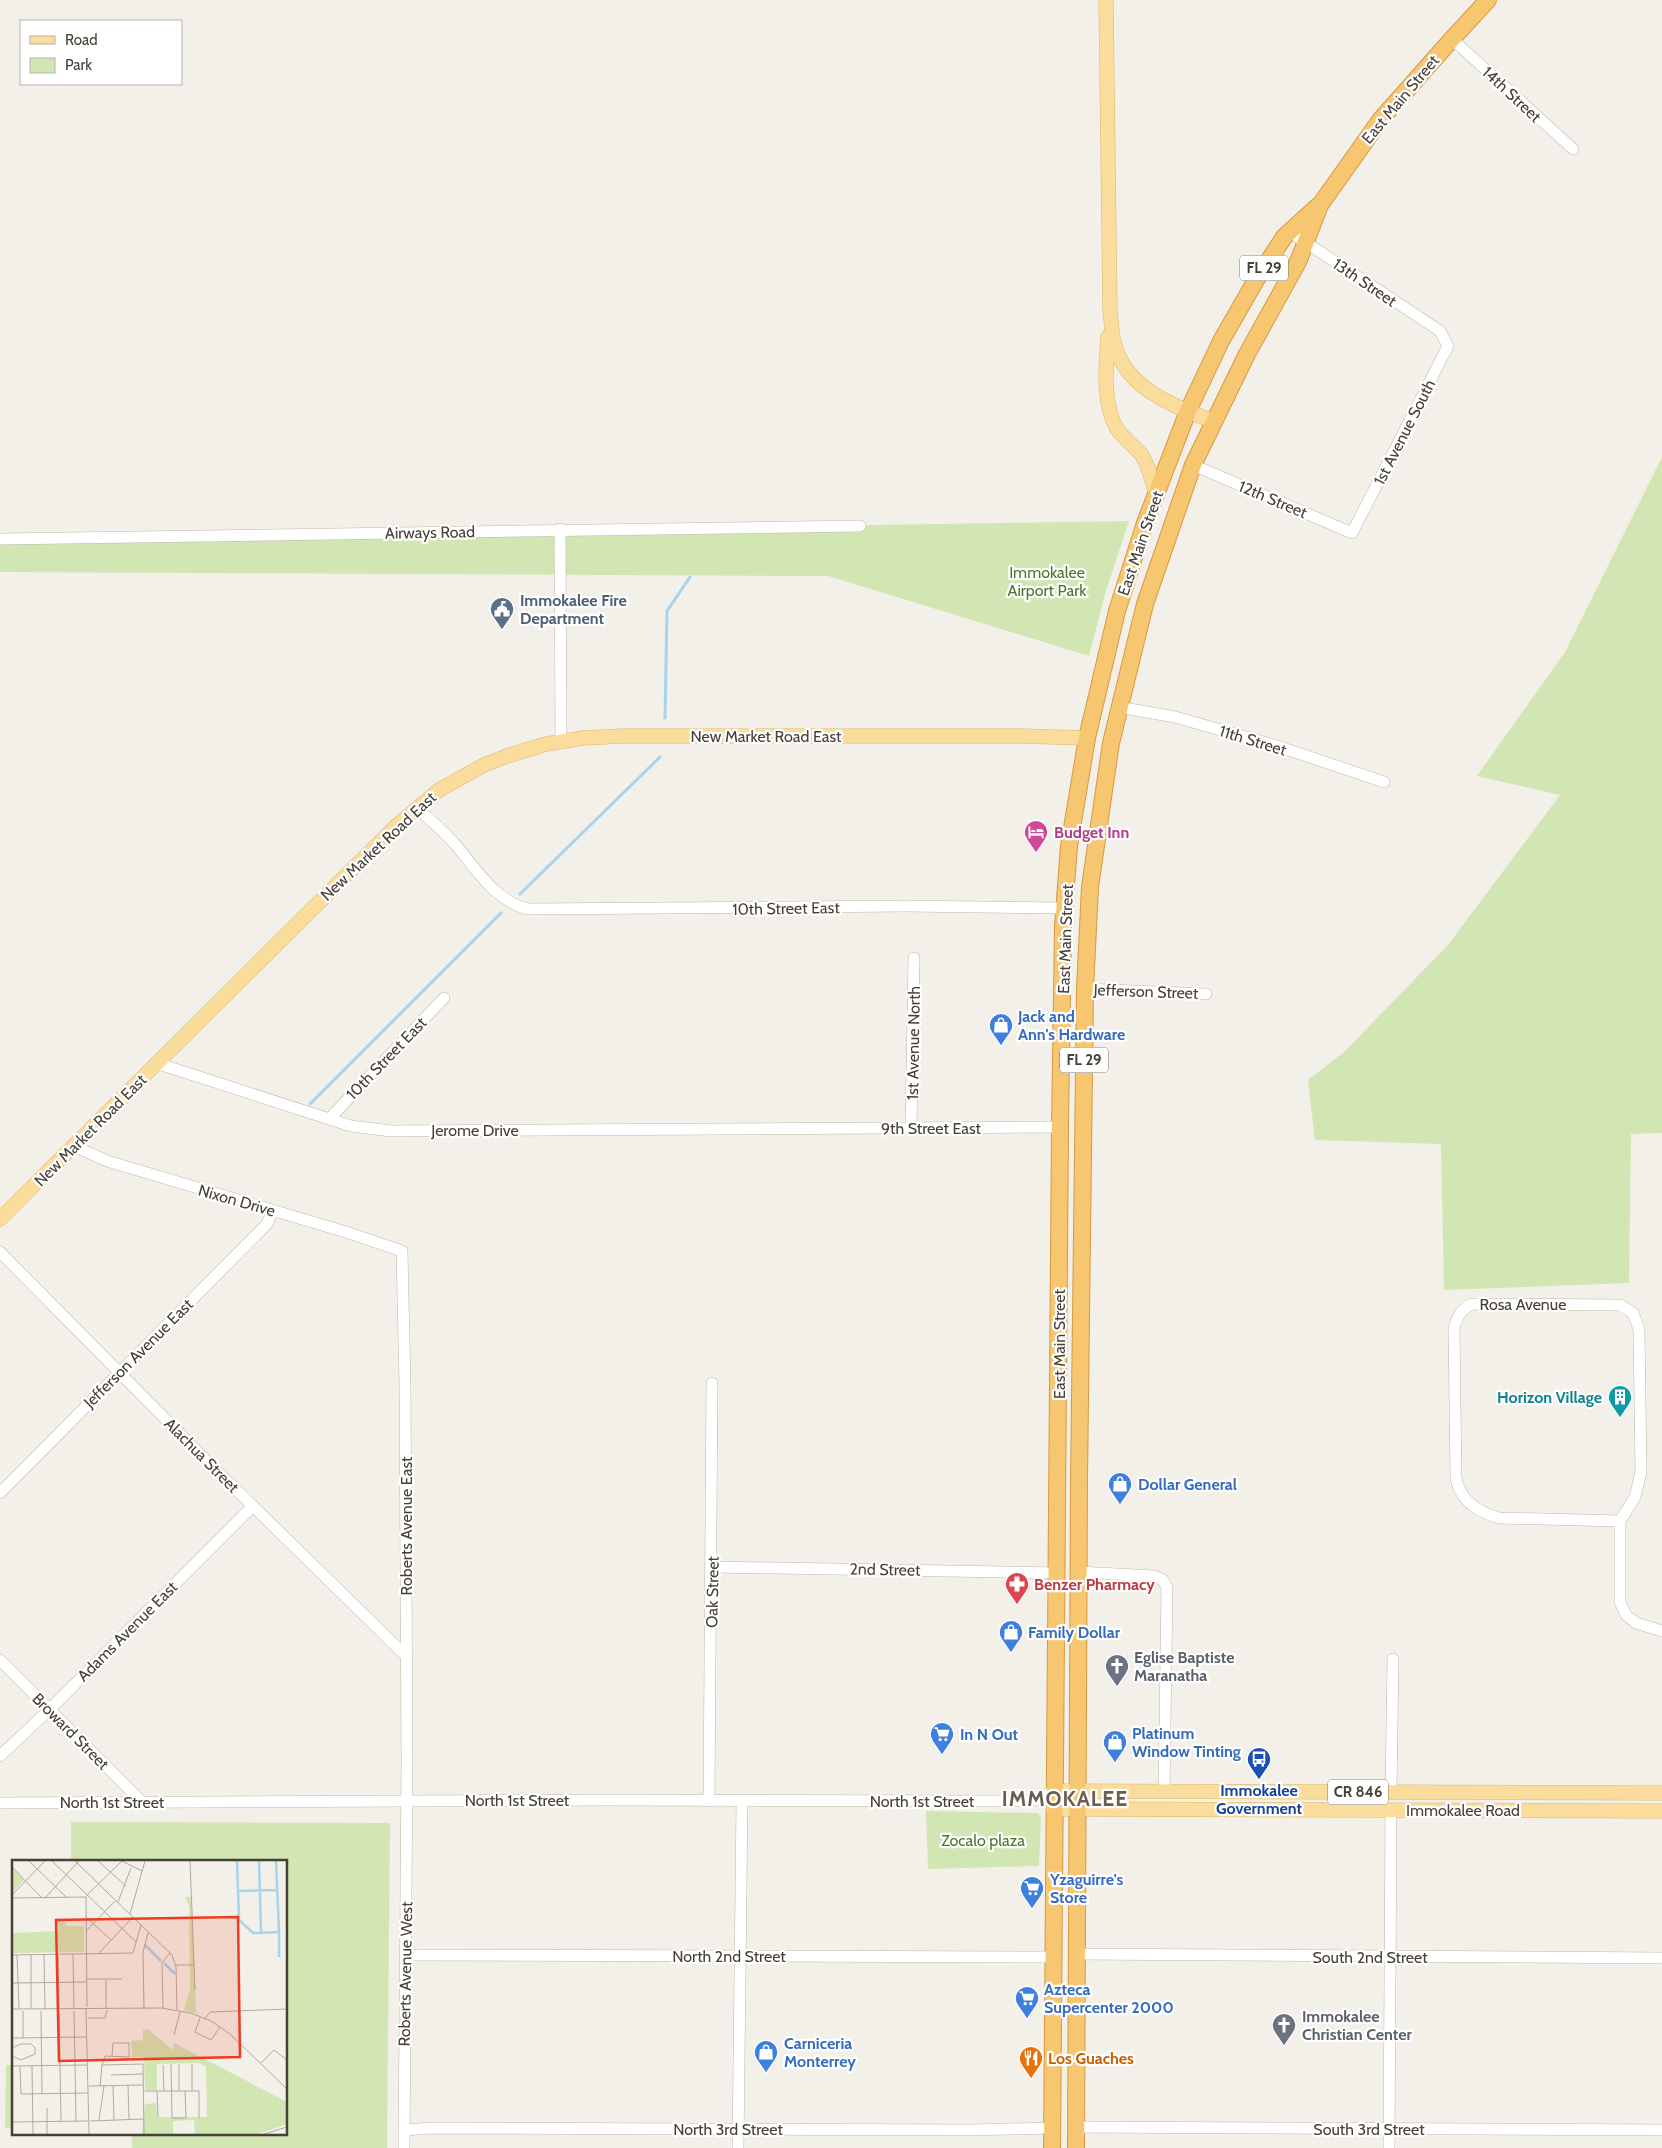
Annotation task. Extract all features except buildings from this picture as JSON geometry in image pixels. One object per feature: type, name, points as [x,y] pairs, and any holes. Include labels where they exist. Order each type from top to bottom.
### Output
[{"type":"highway","name":"East Main Street","points":[[1054,1791],[1060,1127],[1064,908],[1069,846],[1087,738],[1117,611],[1129,570],[1188,411],[1221,341],[1256,280],[1276,248],[1320,204],[1381,119],[1488,0]]},
{"type":"highway","name":"East Main Street","points":[[1078,1791],[1085,989],[1091,878],[1111,742],[1118,707],[1147,597],[1193,465],[1213,421],[1306,242],[1320,204]]},
{"type":"highway","points":[[1087,738],[1111,742]]},
{"type":"highway","points":[[1060,1127],[1083,1128]]},
{"type":"highway","points":[[1057,1573],[1079,1572]]},
{"type":"highway","name":"FL 29","points":[[1052,2148],[1054,1791]]},
{"type":"highway","name":"FL 29","points":[[1076,2148],[1078,1791]]},
{"type":"highway","points":[[1052,2128],[1076,2127]]},
{"type":"main road","points":[[1106,0],[1110,312],[1108,404],[1116,427],[1125,440],[1140,453],[1146,462],[1156,494]]},
{"type":"main road","points":[[1110,312],[1114,345],[1126,370],[1138,383],[1155,396],[1213,421]]},
{"type":"main road","name":"New Market Road East","points":[[0,1219],[349,871],[439,790],[484,766],[507,756],[561,741],[623,736],[1021,736],[1087,738]]},
{"type":"main road","name":"Immokalee Road","points":[[1054,1791],[1662,1793]]},
{"type":"main road","points":[[1232,1810],[1233,1792]]},
{"type":"main road","points":[[1391,1793],[1391,1810]]},
{"type":"main road","name":"Immokalee Road","points":[[1053,1809],[1662,1810]]},
{"type":"street","name":"14th Street","points":[[1452,38],[1573,149]]},
{"type":"street","name":"13th Street","points":[[1290,232],[1440,331]]},
{"type":"street","name":"1st Avenue South","points":[[1352,533],[1448,346],[1440,331]]},
{"type":"street","name":"12th Street","points":[[1193,465],[1352,533]]},
{"type":"street","name":"Airways Road","points":[[0,539],[860,526]]},
{"type":"street","points":[[560,530],[561,741]]},
{"type":"street","name":"11th Street","points":[[1118,707],[1175,717],[1277,746],[1384,782]]},
{"type":"street","name":"10th Street East","points":[[417,808],[452,841],[493,887],[510,902],[529,909],[908,906],[1064,908]]},
{"type":"street","name":"1st Avenue North","points":[[912,1128],[914,958]]},
{"type":"street","name":"Jefferson Street","points":[[1085,989],[1206,994]]},
{"type":"street","name":"10th Street East","points":[[329,1119],[444,998]]},
{"type":"street","name":"Jerome Drive","points":[[156,1063],[351,1126],[391,1131],[803,1129]]},
{"type":"street","name":"9th Street East","points":[[803,1129],[1060,1127]]},
{"type":"street","name":"Nixon Drive","points":[[74,1146],[107,1161],[402,1251]]},
{"type":"street","name":"Jefferson Avenue East","points":[[0,1493],[267,1224],[273,1211]]},
{"type":"street","name":"Roberts Avenue East","points":[[402,1251],[405,1386],[407,1801]]},
{"type":"street","name":"Alachua Street","points":[[0,1252],[119,1373],[406,1656]]},
{"type":"street","name":"Rosa Avenue","points":[[1472,1304],[1620,1305],[1633,1313],[1639,1329],[1641,1472],[1635,1497],[1620,1521],[1499,1518],[1483,1513],[1468,1503],[1458,1487],[1456,1478],[1454,1329],[1456,1320],[1463,1308],[1472,1304]]},
{"type":"street","name":"Oak Street","points":[[709,1801],[712,1383]]},
{"type":"street","name":"Adams Avenue East","points":[[0,1756],[49,1710],[253,1506]]},
{"type":"street","points":[[1620,1521],[1620,1602],[1626,1615],[1636,1623],[1662,1631]]},
{"type":"street","name":"2nd Street","points":[[712,1567],[1057,1573]]},
{"type":"street","points":[[1079,1572],[1154,1576],[1163,1580],[1167,1588],[1164,1792]]},
{"type":"street","points":[[1391,1793],[1393,1659]]},
{"type":"street","name":"Broward Street","points":[[0,1660],[142,1802]]},
{"type":"street","name":"North 1st Street","points":[[0,1802],[1034,1800],[1054,1791]]},
{"type":"street","name":"North 1st Street","points":[[1034,1800],[1053,1809]]},
{"type":"street","name":"Roberts Avenue West","points":[[404,2148],[407,1801]]},
{"type":"street","points":[[738,2148],[742,1802]]},
{"type":"street","points":[[1389,2148],[1391,1810]]},
{"type":"street","name":"South 2nd Street","points":[[1077,1954],[1662,1958]]},
{"type":"street","name":"North 2nd Street","points":[[405,1955],[1054,1957]]},
{"type":"street","name":"South 3rd Street","points":[[1076,2127],[1662,2130]]},
{"type":"street","name":"North 3rd Street","points":[[404,2130],[431,2128],[971,2130],[1052,2128]]},
{"type":"green space","points":[[1662,457],[1662,1133],[1631,1134],[1629,1283],[1444,1290],[1441,1144],[1315,1140],[1308,1080],[1345,1051],[1448,945],[1560,795],[1477,776],[1565,652]]},
{"type":"green space","name":"Immokalee Airport Park","points":[[1129,521],[1105,594],[1089,656],[828,576],[0,572],[0,539]]},
{"type":"green space","name":"Zocalo plaza","points":[[926,1811],[1038,1813],[1041,1818],[1039,1866],[928,1869]]},
{"type":"green space","points":[[71,1822],[390,1823],[387,2148],[132,2148],[132,2136],[288,2136],[288,1860],[71,1860]]},
{"type":"green space","points":[[6,2065],[12,2065],[12,2128],[5,2128]]},
{"type":"waterway","points":[[665,718],[667,611],[690,577]]},
{"type":"waterway","points":[[520,894],[660,757]]},
{"type":"waterway","points":[[310,1104],[501,913]]},
{"type":"place","name":"Immokalee Fire Department","points":[[502,630]]},
{"type":"place","name":"Budget Inn","points":[[1036,853]]},
{"type":"place","name":"Jack and Ann's Hardware","points":[[1001,1046]]},
{"type":"place","name":"Horizon Village","points":[[1620,1418]]},
{"type":"place","name":"Dollar General","points":[[1120,1505]]},
{"type":"place","name":"Benzer Pharmacy","points":[[1017,1605]]},
{"type":"place","name":"Family Dollar","points":[[1011,1653]]},
{"type":"place","name":"Eglise Baptiste Maranatha","points":[[1117,1687]]},
{"type":"place","name":"In N Out","points":[[942,1755]]},
{"type":"place","name":"Platinum Window Tinting","points":[[1115,1763]]},
{"type":"place","name":"Immokalee Government","points":[[1259,1780]]},
{"type":"place","name":"Yzaguirre's Store","points":[[1032,1909]]},
{"type":"place","name":"Azteca Supercenter 2000","points":[[1027,2019]]},
{"type":"place","name":"Immokalee Christian Center","points":[[1284,2046]]},
{"type":"place","name":"Carniceria Monterrey","points":[[766,2073]]},
{"type":"place","name":"Los Guaches","points":[[1031,2079]]},
{"type":"district","name":"IMMOKALEE","points":[[1065,1799]]}]
